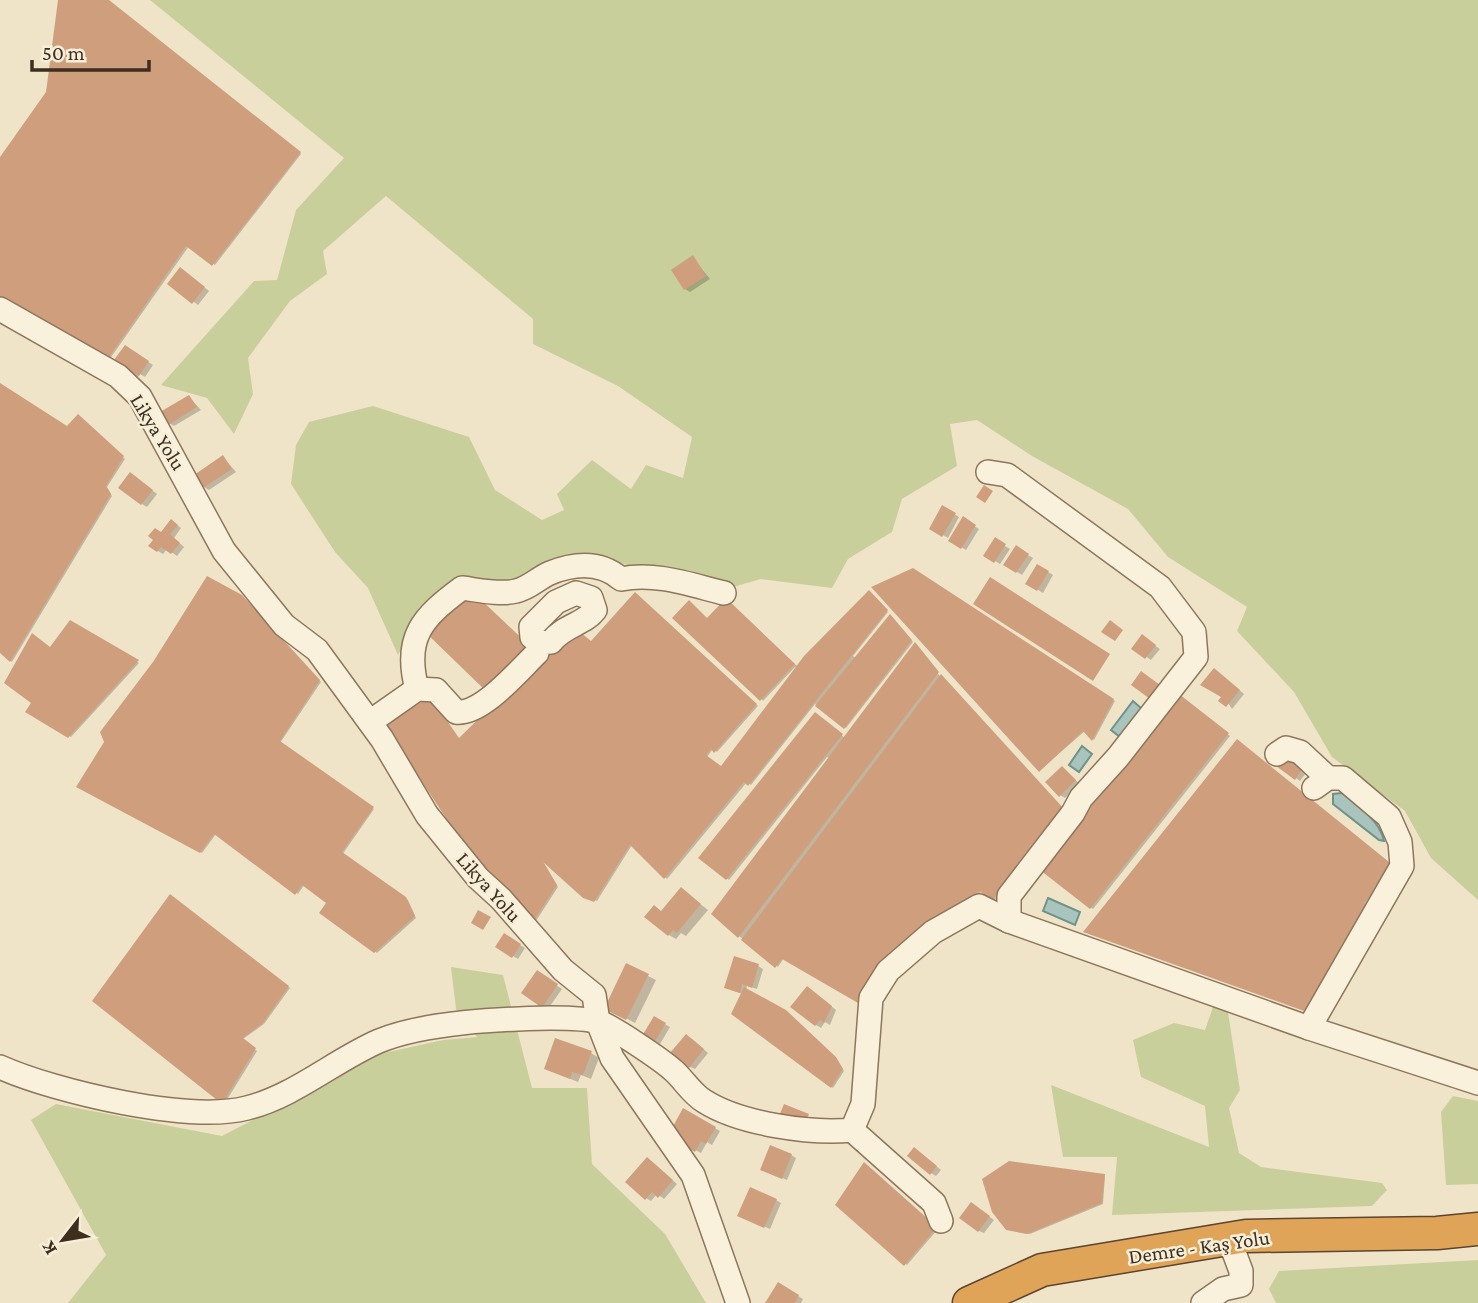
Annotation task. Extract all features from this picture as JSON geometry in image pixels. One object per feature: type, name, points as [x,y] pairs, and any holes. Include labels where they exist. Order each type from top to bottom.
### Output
[{"type":"highway","name":"Demre - Kaş Yolu","points":[[969,1303],[1042,1270],[1247,1236],[1437,1233],[1478,1229]]},
{"type":"street","name":"Likya Yolu","points":[[0,309],[118,376],[140,397],[224,551],[284,625],[317,650],[370,723],[427,815],[478,878],[501,899],[563,970],[594,995],[598,1022],[612,1058],[693,1175],[738,1303]]},
{"type":"street","points":[[988,472],[1007,475],[1160,587],[1194,632],[1196,657],[1118,757],[1081,797],[1073,813],[1009,896],[1009,920]]},
{"type":"street","points":[[417,689],[413,659],[415,636],[430,612],[462,588],[514,592],[535,585],[548,574],[584,564],[607,568],[621,579],[636,576],[673,580],[724,593]]},
{"type":"street","points":[[370,723],[417,689],[436,690],[456,712],[466,713],[490,698],[537,653],[539,643]]},
{"type":"street","points":[[1277,754],[1286,748],[1300,752],[1321,783],[1343,778],[1389,817],[1400,842],[1402,866],[1309,1028]]},
{"type":"street","points":[[852,1130],[863,1104],[871,998],[888,971],[933,932],[979,906],[1009,920],[1309,1028],[1478,1083]]},
{"type":"street","points":[[0,1068],[27,1079],[135,1104],[211,1114],[249,1108],[283,1094],[380,1041],[427,1027],[552,1018],[598,1022],[672,1069],[703,1101],[743,1118],[824,1133],[852,1130],[934,1203],[941,1221]]},
{"type":"street","points":[[1203,1303],[1223,1289],[1241,1285],[1241,1271],[1229,1239]]},
{"type":"green space","points":[[150,0],[1478,0],[1478,900],[1431,858],[1405,811],[1332,757],[1294,692],[1237,631],[1247,607],[1168,557],[1128,509],[1032,456],[977,420],[950,424],[957,466],[902,499],[892,532],[848,559],[832,588],[761,579],[733,587],[712,577],[641,570],[593,553],[546,571],[529,570],[505,585],[479,580],[453,589],[441,597],[421,619],[398,655],[368,588],[335,552],[291,484],[296,445],[309,422],[373,406],[469,437],[495,490],[542,520],[564,510],[557,494],[592,460],[631,489],[646,465],[683,478],[692,437],[618,386],[533,344],[533,319],[386,196],[323,251],[327,274],[290,301],[248,358],[253,394],[234,434],[207,398],[161,385],[254,281],[277,280],[296,210],[344,158]]},
{"type":"green space","points":[[451,967],[503,975],[532,1088],[587,1088],[592,1164],[665,1234],[706,1303],[68,1303],[106,1255],[31,1120],[56,1104],[222,1136],[379,1054],[443,1040],[477,1037],[456,1009]]},
{"type":"green space","points":[[1213,1007],[1228,1012],[1240,1090],[1229,1108],[1239,1153],[1261,1167],[1382,1183],[1387,1190],[1372,1206],[1112,1215],[1117,1157],[1063,1157],[1051,1085],[1209,1147],[1205,1106],[1141,1077],[1133,1040],[1174,1023],[1205,1030]]},
{"type":"green space","points":[[1453,1096],[1478,1101],[1478,1184],[1446,1185],[1441,1112]]},
{"type":"green space","points":[[1478,1260],[1478,1303],[1276,1303],[1269,1289],[1279,1271]]},
{"type":"water","points":[[1133,701],[1142,709],[1120,737],[1111,730]]},
{"type":"water","points":[[1082,746],[1092,754],[1079,772],[1069,765]]},
{"type":"water","points":[[1342,793],[1373,820],[1384,841],[1379,840],[1333,804],[1333,794]]},
{"type":"water","points":[[1048,898],[1080,912],[1075,925],[1043,911]]},
{"type":"building","points":[[58,0],[109,0],[301,152],[212,266],[186,246],[105,363],[0,300],[0,157],[46,92]]},
{"type":"building","points":[[693,255],[706,276],[684,290],[671,270]]},
{"type":"building","points":[[180,267],[205,287],[192,304],[167,284]]},
{"type":"building","points":[[125,345],[149,361],[139,376],[134,373],[130,378],[111,364]]},
{"type":"building","points":[[0,383],[67,426],[78,414],[124,456],[106,486],[111,494],[10,662],[0,653]]},
{"type":"building","points":[[189,395],[197,407],[168,425],[160,412]]},
{"type":"building","points":[[223,455],[232,469],[203,488],[194,475]]},
{"type":"building","points":[[130,472],[153,490],[141,505],[118,488]]},
{"type":"building","points":[[984,485],[993,491],[985,503],[976,497]]},
{"type":"building","points":[[942,505],[956,513],[942,537],[929,529]]},
{"type":"building","points":[[963,516],[976,525],[961,549],[948,541]]},
{"type":"building","points":[[171,519],[178,525],[170,534],[180,543],[171,554],[161,547],[157,552],[148,546],[153,540],[148,536],[155,528],[161,532]]},
{"type":"building","points":[[995,537],[1006,544],[994,563],[983,556]]},
{"type":"building","points":[[1016,545],[1029,554],[1016,573],[1003,565]]},
{"type":"building","points":[[1037,564],[1049,571],[1037,591],[1025,584]]},
{"type":"building","points":[[913,568],[1114,699],[1092,741],[1083,731],[1039,772],[871,587]]},
{"type":"building","points":[[207,576],[242,595],[320,680],[280,741],[374,807],[342,852],[406,897],[415,916],[374,953],[319,913],[326,903],[302,885],[295,895],[214,834],[200,853],[76,787],[104,742],[100,732],[153,662]]},
{"type":"building","points":[[990,577],[1110,654],[1093,681],[973,604]]},
{"type":"building","points":[[869,590],[888,610],[748,786],[744,782],[664,879],[630,845],[594,902],[583,898],[543,862],[557,885],[531,925],[485,877],[385,726],[430,696],[459,738],[564,635],[575,628],[591,641],[635,592],[757,704],[714,753],[711,749],[706,755],[721,766],[804,656]]},
{"type":"building","points":[[475,594],[534,650],[488,693],[424,631],[456,598]]},
{"type":"building","points":[[726,598],[795,664],[760,701],[672,618],[689,600],[707,618]]},
{"type":"building","points":[[890,614],[912,640],[844,729],[815,706]]},
{"type":"building","points":[[70,620],[139,660],[68,738],[25,712],[31,703],[4,683],[32,633],[50,647]]},
{"type":"building","points":[[1110,620],[1123,630],[1115,641],[1101,632]]},
{"type":"building","points":[[1142,634],[1156,645],[1145,659],[1131,649]]},
{"type":"building","points":[[915,642],[939,672],[738,938],[711,914]]},
{"type":"building","points":[[1214,668],[1240,690],[1226,707],[1218,701],[1221,697],[1200,685]]},
{"type":"building","points":[[1141,671],[1160,685],[1150,699],[1131,685]]},
{"type":"building","points":[[941,674],[1065,810],[991,902],[980,891],[903,946],[875,976],[858,1003],[782,959],[775,968],[741,940]]},
{"type":"building","points":[[1179,694],[1229,733],[1090,909],[1040,870]]},
{"type":"building","points":[[815,712],[843,734],[726,880],[698,858]]},
{"type":"building","points":[[1237,739],[1394,866],[1364,903],[1367,906],[1304,1011],[1083,932]]},
{"type":"building","points":[[1285,753],[1304,766],[1295,780],[1276,766]]},
{"type":"building","points":[[1062,766],[1076,780],[1059,797],[1045,782]]},
{"type":"building","points":[[681,887],[701,904],[677,933],[673,930],[668,936],[644,917],[654,905],[661,911]]},
{"type":"building","points":[[170,894],[289,986],[263,1023],[243,1038],[256,1048],[222,1104],[92,1001]]},
{"type":"building","points":[[478,910],[491,917],[483,930],[471,923]]},
{"type":"building","points":[[504,933],[521,944],[512,958],[495,947]]},
{"type":"building","points":[[734,956],[759,964],[752,988],[742,984],[740,993],[724,988]]},
{"type":"building","points":[[626,963],[649,974],[626,1020],[604,1009]]},
{"type":"building","points":[[537,970],[558,984],[542,1008],[521,993]]},
{"type":"building","points":[[807,986],[832,1006],[824,1023],[820,1020],[815,1026],[790,1007]]},
{"type":"building","points":[[744,987],[786,1010],[836,1057],[843,1069],[831,1088],[731,1014]]},
{"type":"building","points":[[654,1016],[666,1023],[654,1043],[642,1036]]},
{"type":"building","points":[[686,1034],[704,1049],[689,1068],[670,1053]]},
{"type":"building","points":[[555,1038],[592,1051],[583,1075],[572,1072],[570,1079],[544,1069]]},
{"type":"building","points":[[784,1104],[809,1114],[803,1127],[779,1116]]},
{"type":"building","points":[[683,1108],[716,1127],[706,1144],[701,1141],[695,1152],[675,1141],[671,1130]]},
{"type":"building","points":[[770,1145],[792,1154],[782,1179],[760,1170]]},
{"type":"building","points":[[914,1147],[937,1166],[930,1175],[907,1156]]},
{"type":"building","points":[[647,1157],[673,1180],[658,1198],[652,1192],[645,1200],[625,1182]]},
{"type":"building","points":[[1009,1161],[1105,1174],[1102,1203],[1027,1234],[1006,1230],[992,1212],[982,1179]]},
{"type":"building","points":[[864,1162],[937,1227],[904,1266],[835,1205]]},
{"type":"building","points":[[750,1187],[777,1199],[764,1228],[737,1216]]},
{"type":"building","points":[[971,1202],[990,1216],[978,1232],[959,1218]]},
{"type":"building","points":[[778,1282],[799,1295],[795,1303],[765,1303]]}]
